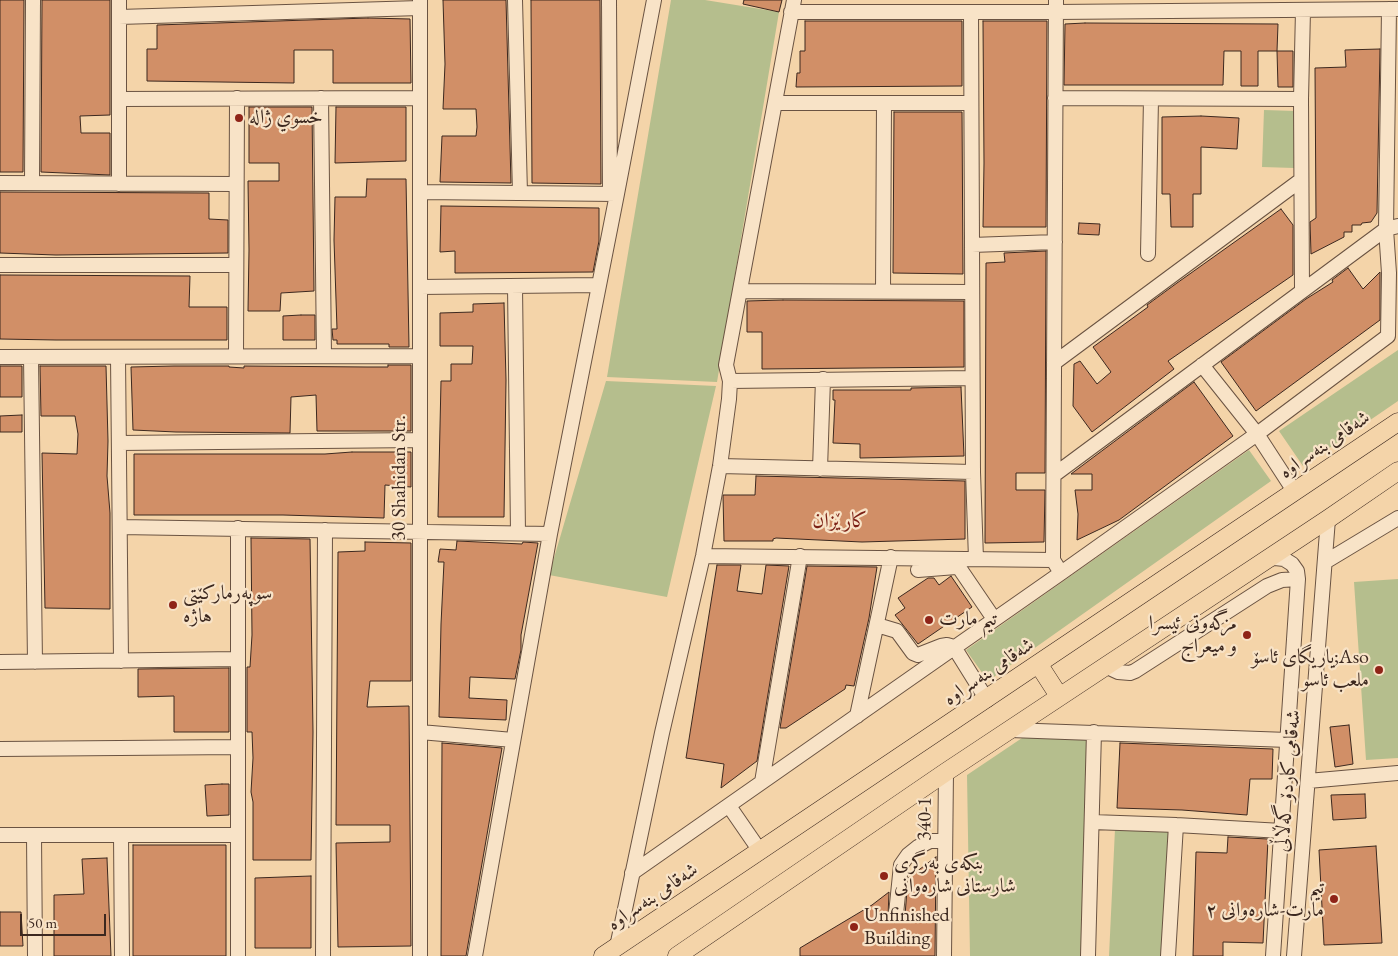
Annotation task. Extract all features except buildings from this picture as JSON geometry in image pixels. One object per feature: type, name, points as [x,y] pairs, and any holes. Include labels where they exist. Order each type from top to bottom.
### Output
[{"type":"main road","name":"شەقامی بنەسراوە","points":[[610,952],[1398,422]]},
{"type":"main road","points":[[677,956],[946,772],[1398,471]]},
{"type":"main road","points":[[1039,665],[1059,696]]},
{"type":"street","points":[[32,183],[33,0]]},
{"type":"street","points":[[119,0],[119,184]]},
{"type":"street","points":[[515,0],[520,193]]},
{"type":"street","points":[[609,0],[614,194]]},
{"type":"street","points":[[475,956],[550,534],[599,285],[614,194],[654,0]]},
{"type":"street","points":[[119,17],[420,4]]},
{"type":"street","name":"30 Shahidan Str.","points":[[420,4],[420,956]]},
{"type":"street","points":[[610,952],[632,873],[703,556],[720,466],[730,381],[726,366],[793,6],[970,12],[1056,6],[1234,5],[1303,10],[1394,9],[1392,227],[1388,336],[1257,434],[730,806],[632,873]]},
{"type":"street","points":[[1056,6],[1053,560],[1061,573]]},
{"type":"street","points":[[1302,292],[1301,99],[1303,10]]},
{"type":"street","points":[[970,12],[973,472],[976,558]]},
{"type":"street","points":[[236,356],[237,98]]},
{"type":"street","points":[[321,98],[324,356]]},
{"type":"street","points":[[119,99],[420,98]]},
{"type":"street","points":[[1055,98],[1301,99]]},
{"type":"street","points":[[1148,254],[1151,99]]},
{"type":"street","points":[[775,103],[971,103]]},
{"type":"street","points":[[883,291],[884,104]]},
{"type":"street","points":[[1054,363],[1302,180]]},
{"type":"street","points":[[0,183],[236,184]]},
{"type":"street","points":[[420,192],[614,194]]},
{"type":"street","points":[[1054,475],[1392,227]]},
{"type":"street","points":[[972,245],[1055,242]]},
{"type":"street","points":[[0,265],[236,265]]},
{"type":"street","points":[[420,287],[599,285]]},
{"type":"street","points":[[515,286],[518,533]]},
{"type":"street","points":[[740,291],[972,292]]},
{"type":"street","points":[[118,356],[121,661]]},
{"type":"street","points":[[0,357],[420,356]]},
{"type":"street","points":[[31,357],[35,662]]},
{"type":"street","points":[[1202,365],[1257,434],[1294,491]]},
{"type":"street","points":[[730,381],[972,378]]},
{"type":"street","points":[[820,470],[823,379]]},
{"type":"street","points":[[119,443],[420,440]]},
{"type":"street","points":[[720,466],[820,470],[973,472]]},
{"type":"street","points":[[1325,562],[1398,518]]},
{"type":"street","name":"شەقامی کاردۆ گەڵاڵی","points":[[1294,952],[1328,519]]},
{"type":"street","points":[[120,527],[550,534]]},
{"type":"street","points":[[238,528],[238,956]]},
{"type":"street","points":[[323,956],[325,530]]},
{"type":"street","points":[[703,556],[1053,560]]},
{"type":"street","points":[[762,782],[800,556]]},
{"type":"street","points":[[857,716],[891,557]]},
{"type":"street","points":[[1105,666],[1118,672],[1130,673],[1135,671],[1267,586],[1282,580],[1298,579],[1297,571],[1292,564],[1284,559],[1265,560]]},
{"type":"street","points":[[918,570],[960,568],[994,619]]},
{"type":"street","name":"شەقامی کاردۆ گەڵاڵی","points":[[1273,952],[1298,579]]},
{"type":"street","points":[[877,624],[897,631],[913,653],[918,655],[947,645],[954,647],[987,700]]},
{"type":"street","points":[[0,662],[238,659]]},
{"type":"street","points":[[1010,730],[1288,740]]},
{"type":"street","points":[[420,732],[513,740]]},
{"type":"street","points":[[1088,956],[1094,732]]},
{"type":"street","points":[[0,749],[238,747]]},
{"type":"street","name":"340-1","points":[[944,956],[946,772]]},
{"type":"street","points":[[1308,781],[1398,773]]},
{"type":"street","points":[[730,806],[760,851]]},
{"type":"street","points":[[1092,822],[1282,831]]},
{"type":"street","points":[[1168,956],[1176,825]]},
{"type":"street","points":[[0,835],[238,835]]},
{"type":"street","points":[[34,835],[35,956]]},
{"type":"street","points":[[121,835],[122,956]]},
{"type":"street","points":[[896,914],[901,865],[918,847],[930,841],[945,841]]},
{"type":"street","points":[[1273,952],[1294,952]]},
{"type":"green space","points":[[671,0],[705,0],[779,12],[717,382],[607,377]]},
{"type":"green space","points":[[1264,110],[1296,111],[1294,168],[1262,167]]},
{"type":"green space","points":[[1398,350],[1398,401],[1303,466],[1279,431]]},
{"type":"green space","points":[[606,381],[716,386],[667,597],[549,575]]},
{"type":"green space","points":[[1249,450],[1271,481],[988,681],[966,650]]},
{"type":"green space","name":"یاریگای ئاسۆ;Aso ملعب ئاسو","points":[[1398,579],[1398,758],[1366,760],[1354,582]]},
{"type":"green space","points":[[1028,734],[1097,736],[1090,956],[970,956],[967,775]]},
{"type":"green space","points":[[1115,829],[1183,830],[1172,956],[1109,956]]},
{"type":"place","name":"خسوي ژاله","points":[[239,118]]},
{"type":"place","name":"سوپەرمارکێتی هاژە","points":[[173,605]]},
{"type":"place","name":"تيم مارت","points":[[929,620]]},
{"type":"place","name":"مزگەوتی ئیسرا و میعراج","points":[[1247,635]]},
{"type":"place","name":"یاریگای ئاسۆ;Aso ملعب ئاسو","points":[[1379,670]]},
{"type":"place","name":"بنكەی بەرگری شارستانی شارەوانی","points":[[884,876]]},
{"type":"place","name":"تیم مارت-شارەوانی ٢","points":[[1334,899]]},
{"type":"place","name":"Unfinished Building","points":[[854,927]]},
{"type":"district","name":"کارێزان","points":[[840,521]]}]
